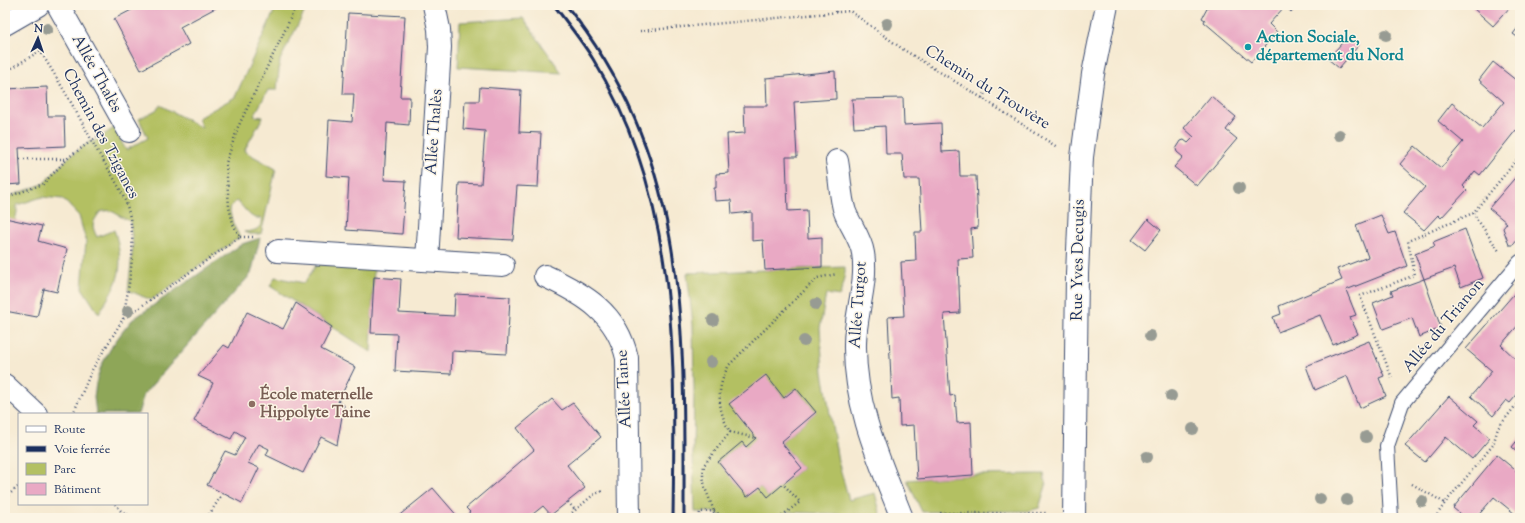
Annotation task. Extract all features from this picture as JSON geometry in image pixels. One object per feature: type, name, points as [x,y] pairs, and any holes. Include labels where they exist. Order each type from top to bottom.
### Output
[{"type":"street","points":[[5,24],[38,5]]},
{"type":"street","name":"Allée Thalès","points":[[58,5],[126,126]]},
{"type":"street","name":"Allée Thalès","points":[[427,260],[440,47],[440,29],[434,5]]},
{"type":"street","name":"Rue Yves Decugis","points":[[1074,518],[1078,250],[1082,157],[1093,74],[1107,5]]},
{"type":"street","name":"Allée Turgot","points":[[838,161],[844,211],[863,252],[864,272],[855,324],[858,389],[869,434],[879,463],[902,518]]},
{"type":"street","points":[[278,250],[503,265]]},
{"type":"street","name":"Allée Taine","points":[[544,276],[570,288],[590,300],[617,330],[624,345],[627,358],[629,518]]},
{"type":"street","points":[[5,384],[36,413]]},
{"type":"lane","name":"Allée du Trianon","points":[[1391,518],[1387,446],[1402,403],[1516,267]]},
{"type":"path","name":"Chemin des Tziganes","points":[[123,319],[240,237],[233,224],[229,207],[226,163],[238,127],[296,5]]},
{"type":"path","points":[[836,12],[838,5]]},
{"type":"path","name":"Chemin du Trouvère","points":[[640,31],[836,12],[850,12],[904,50],[982,98],[1057,147]]},
{"type":"path","name":"Chemin des Tziganes","points":[[5,72],[40,51],[120,190],[129,213],[132,246],[130,281],[123,319],[92,370],[73,413]]},
{"type":"path","points":[[982,98],[987,90],[984,87]]},
{"type":"path","name":"Allée Thalès","points":[[5,198],[43,184],[67,159],[92,140],[126,126]]},
{"type":"path","name":"Allée du Trianon","points":[[1402,403],[1360,296],[1415,275],[1408,241],[1473,213],[1520,156]]},
{"type":"path","points":[[20,160],[67,159]]},
{"type":"path","points":[[1473,213],[1516,267]]},
{"type":"path","points":[[756,438],[730,432],[723,420],[720,392],[722,377],[729,365],[817,278],[864,272]]},
{"type":"path","points":[[1435,518],[1445,503],[1493,445],[1498,428],[1520,400]]},
{"type":"path","points":[[714,518],[714,512],[705,488],[703,475],[704,465],[730,432]]},
{"type":"path","points":[[1388,470],[1445,503]]},
{"type":"path","points":[[779,518],[800,502],[783,484]]},
{"type":"path","points":[[5,498],[18,487]]},
{"type":"path","points":[[566,518],[593,495],[606,490]]},
{"type":"path","points":[[208,518],[223,493]]},
{"type":"path","points":[[568,502],[576,510]]},
{"type":"path","points":[[116,505],[121,511],[133,518]]},
{"type":"path","points":[[120,518],[121,511]]},
{"type":"path","points":[[700,518],[700,512],[714,512],[725,518]]},
{"type":"path","points":[[934,518],[941,513],[1050,513]]},
{"type":"green space","points":[[277,5],[308,5],[280,60],[277,90],[268,90],[254,116],[263,117],[244,151],[276,169],[261,234],[250,234],[244,232],[259,228],[262,219],[252,217],[236,201],[229,208],[233,224],[240,237],[151,300],[128,290],[133,246],[130,221],[109,211],[100,212],[93,224],[95,233],[97,237],[114,230],[118,243],[120,261],[118,277],[99,314],[82,288],[86,241],[79,216],[63,199],[42,197],[17,205],[15,221],[5,218],[5,198],[43,184],[69,157],[92,140],[93,142],[114,128],[126,150],[148,138],[139,119],[156,110],[160,105],[202,128],[198,118],[235,97]]},
{"type":"green space","points":[[523,18],[562,73],[458,67],[460,22]]},
{"type":"green space","points":[[260,238],[251,274],[144,394],[138,413],[96,413],[94,397],[101,366],[112,346],[132,320],[242,244]]},
{"type":"green space","points":[[317,264],[374,266],[371,352],[270,286],[275,277],[304,283]]},
{"type":"green space","points":[[845,267],[840,296],[826,294],[820,328],[823,372],[838,461],[849,500],[875,493],[881,516],[787,512],[779,518],[725,518],[714,512],[695,512],[693,456],[693,325],[687,273]],"holes":[[[766,376],[784,398],[796,388],[816,412],[781,442],[802,468],[768,497],[760,487],[747,496],[718,462],[742,442],[746,447],[756,438]]]},
{"type":"green space","points":[[1044,474],[1046,486],[1039,508],[1028,511],[922,512],[907,480],[973,475]]},
{"type":"building","points":[[141,5],[221,5],[180,27],[189,44],[141,70],[114,19]]},
{"type":"building","name":"Action Sociale, département du Nord","points":[[1209,5],[1297,5],[1291,12],[1285,6],[1269,24],[1277,32],[1251,62],[1204,22],[1205,20],[1202,18]]},
{"type":"building","points":[[1475,5],[1512,5],[1493,26],[1473,8]]},
{"type":"building","points":[[348,13],[405,16],[400,97],[410,97],[409,125],[387,123],[384,180],[406,181],[402,234],[346,230],[349,178],[326,176],[329,120],[352,122],[354,94],[343,94]]},
{"type":"building","points":[[1520,25],[1520,39],[1513,34]]},
{"type":"building","points":[[1348,36],[1359,45],[1339,68],[1328,59]]},
{"type":"building","points":[[1493,62],[1517,81],[1520,77],[1520,133],[1516,130],[1480,175],[1475,171],[1463,186],[1467,190],[1441,218],[1438,215],[1424,230],[1403,213],[1425,187],[1400,164],[1415,146],[1441,168],[1463,142],[1438,121],[1452,103],[1482,128],[1504,102],[1479,80]]},
{"type":"building","points":[[835,71],[836,99],[794,102],[797,157],[786,157],[788,211],[807,210],[808,238],[822,237],[822,267],[765,270],[763,240],[752,241],[752,212],[732,214],[731,200],[715,201],[714,188],[716,188],[716,174],[729,173],[727,134],[745,133],[744,106],[767,106],[766,78]]},
{"type":"building","points":[[47,87],[48,116],[64,116],[65,146],[19,148],[21,184],[5,185],[5,89]]},
{"type":"building","points":[[480,87],[521,90],[519,132],[541,133],[538,187],[517,186],[513,240],[456,237],[459,183],[481,184],[485,131],[463,129],[465,101],[479,101]]},
{"type":"building","points":[[1211,96],[1236,117],[1226,130],[1237,139],[1197,186],[1174,167],[1183,157],[1177,152],[1176,149],[1181,141],[1184,140],[1188,143],[1194,137],[1184,128]]},
{"type":"building","points":[[903,98],[904,125],[941,123],[942,152],[959,151],[960,176],[976,176],[978,228],[971,229],[973,258],[958,259],[960,313],[944,314],[950,396],[955,395],[957,423],[971,422],[973,475],[917,479],[914,425],[900,426],[899,398],[892,399],[888,317],[904,316],[901,262],[916,261],[915,232],[922,232],[919,179],[904,179],[902,154],[886,154],[885,126],[854,128],[852,99]]},
{"type":"building","points":[[1520,172],[1520,237],[1513,245],[1509,245],[1503,228],[1507,223],[1489,208]]},
{"type":"building","points":[[1381,215],[1389,234],[1395,232],[1407,266],[1346,290],[1356,315],[1350,317],[1358,334],[1333,345],[1320,315],[1278,332],[1273,317],[1281,314],[1279,306],[1342,280],[1337,269],[1368,257],[1356,225]]},
{"type":"building","points":[[5,218],[42,226],[38,241],[67,249],[57,292],[44,289],[37,317],[5,311]]},
{"type":"building","points":[[1148,219],[1161,230],[1145,250],[1132,240]]},
{"type":"building","points":[[1465,229],[1483,278],[1461,287],[1454,268],[1424,279],[1415,254],[1435,246],[1433,242]]},
{"type":"building","points":[[374,277],[401,279],[399,313],[454,316],[455,294],[510,297],[507,354],[452,351],[451,374],[395,371],[397,334],[371,333]]},
{"type":"building","points":[[1424,279],[1441,328],[1419,337],[1412,318],[1383,329],[1373,303],[1393,295],[1391,291]]},
{"type":"building","points":[[1520,287],[1520,323],[1501,345],[1520,363],[1520,391],[1510,403],[1506,400],[1493,416],[1471,396],[1492,371],[1466,349]]},
{"type":"building","points":[[296,303],[332,327],[321,349],[355,367],[338,402],[344,405],[337,445],[321,437],[303,473],[266,455],[269,449],[259,444],[248,463],[259,468],[242,503],[207,485],[225,451],[235,455],[245,437],[235,431],[231,439],[194,421],[213,383],[198,376],[224,345],[229,348],[247,312],[283,329]]},
{"type":"building","points":[[1369,341],[1384,376],[1379,378],[1386,396],[1360,408],[1347,376],[1315,390],[1306,366]]},
{"type":"building","points":[[766,375],[784,398],[796,388],[816,412],[781,442],[802,468],[768,497],[760,487],[747,497],[718,462],[742,442],[746,447],[756,438],[729,404]]},
{"type":"building","points":[[1449,396],[1478,421],[1474,425],[1490,438],[1472,459],[1446,437],[1425,462],[1405,446]]},
{"type":"building","points":[[552,399],[562,410],[573,403],[601,437],[567,465],[585,488],[551,515],[543,506],[528,518],[463,518],[470,512],[466,508],[534,450],[517,428]]},
{"type":"building","points":[[1520,437],[1520,454],[1512,447]]},
{"type":"building","points":[[1497,455],[1520,474],[1520,518],[1494,497],[1476,518],[1465,518],[1453,508]]},
{"type":"building","points":[[433,488],[459,518],[396,518]]},
{"type":"railway","points":[[554,5],[593,59],[621,113],[642,168],[657,224],[666,282],[672,340],[674,399],[673,518]]},
{"type":"railway","points":[[566,5],[607,64],[637,125],[658,186],[672,250],[680,314],[683,380],[684,518]]},
{"type":"place","name":"Action Sociale, département du Nord","points":[[1248,47]]},
{"type":"place","name":"École maternelle Hippolyte Taine","points":[[252,404]]}]
